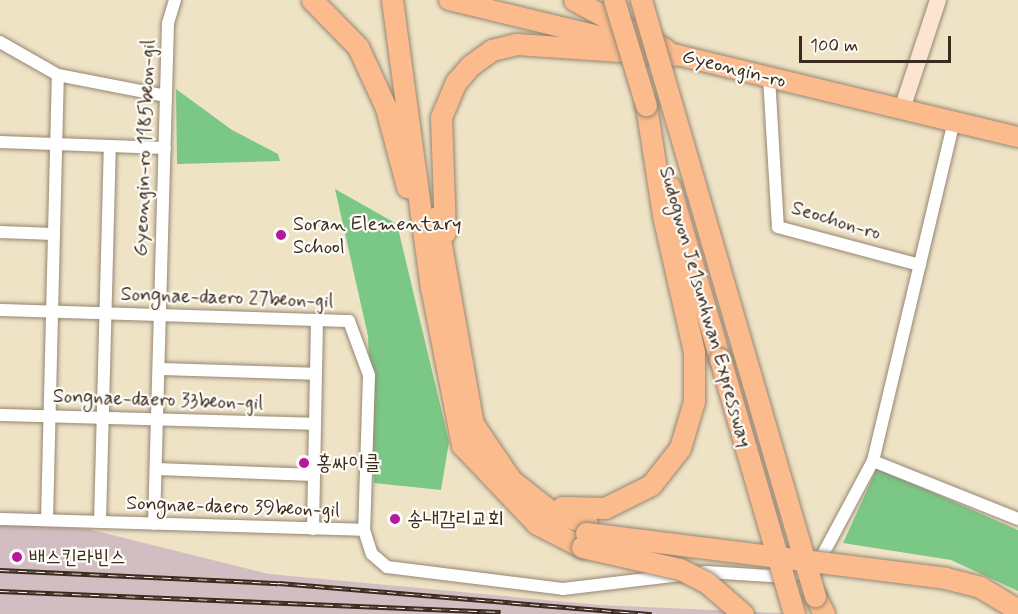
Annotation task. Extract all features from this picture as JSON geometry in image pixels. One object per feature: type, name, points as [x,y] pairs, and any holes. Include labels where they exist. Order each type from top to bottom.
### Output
[{"type":"highway","points":[[312,0],[334,17],[358,47],[386,108],[440,291],[473,424],[493,460],[519,497],[706,582],[743,614]]},
{"type":"highway","points":[[392,0],[410,88]]},
{"type":"highway","points":[[401,0],[410,88],[440,291]]},
{"type":"highway","points":[[574,0],[676,55]]},
{"type":"highway","name":"Sudogwon Je1sunhwan Expressway","points":[[614,0],[794,614]]},
{"type":"highway","name":"Sudogwon Je1sunhwan Expressway","points":[[641,0],[820,608]]},
{"type":"highway","points":[[440,291],[441,117],[456,81],[471,65],[516,44],[676,55]]},
{"type":"highway","points":[[584,528],[651,485],[680,448],[694,401],[693,352],[663,215],[646,105]]},
{"type":"highway","points":[[584,528],[951,569],[1018,597]]},
{"type":"highway","points":[[584,528],[945,578],[980,587],[1018,610]]},
{"type":"main road","name":"Gyeongin-ro","points":[[449,0],[1018,138]]},
{"type":"street","name":"Gyeongin-ro 1185beon-gil","points":[[154,524],[168,23],[175,0]]},
{"type":"street","points":[[902,110],[938,0]]},
{"type":"street","points":[[0,42],[58,75],[166,96]]},
{"type":"street","points":[[47,520],[58,75]]},
{"type":"street","name":"Seochon-ro","points":[[769,77],[778,227],[920,265]]},
{"type":"street","points":[[364,530],[372,554],[387,567],[563,589],[706,572],[787,578],[815,568],[873,461],[954,122]]},
{"type":"street","points":[[0,142],[56,143],[110,148],[165,148]]},
{"type":"street","name":"Songnae-daero 27beon-gil","points":[[103,419],[110,148]]},
{"type":"street","points":[[0,232],[54,234]]},
{"type":"street","name":"Songnae-daero 27beon-gil","points":[[0,310],[350,321],[369,375],[364,530]]},
{"type":"street","points":[[314,529],[317,320]]},
{"type":"street","points":[[159,369],[316,374]]},
{"type":"street","name":"Songnae-daero 33beon-gil","points":[[0,415],[315,424]]},
{"type":"street","name":"Songnae-daero 39beon-gil","points":[[100,522],[103,419]]},
{"type":"street","points":[[873,461],[1018,519]]},
{"type":"street","points":[[156,469],[314,475]]},
{"type":"street","name":"Songnae-daero 39beon-gil","points":[[0,519],[364,530]]},
{"type":"shaded area","points":[[0,524],[88,529],[269,574],[600,605],[803,614],[0,614]]},
{"type":"green space","points":[[176,89],[232,130],[278,154],[280,161],[177,164]]},
{"type":"green space","points":[[335,189],[397,224],[449,442],[441,490],[374,483],[368,336]]},
{"type":"green space","points":[[877,468],[1018,530],[1018,591],[951,560],[843,543]]},
{"type":"railway","points":[[0,570],[279,583],[652,614]]},
{"type":"railway","points":[[0,591],[501,612]]},
{"type":"place","name":"Soran Elementary School","points":[[281,235]]},
{"type":"place","name":"홍싸이클","points":[[304,463]]},
{"type":"place","name":"송내감리교회","points":[[395,519]]},
{"type":"place","name":"배스킨라빈스","points":[[17,557]]}]
